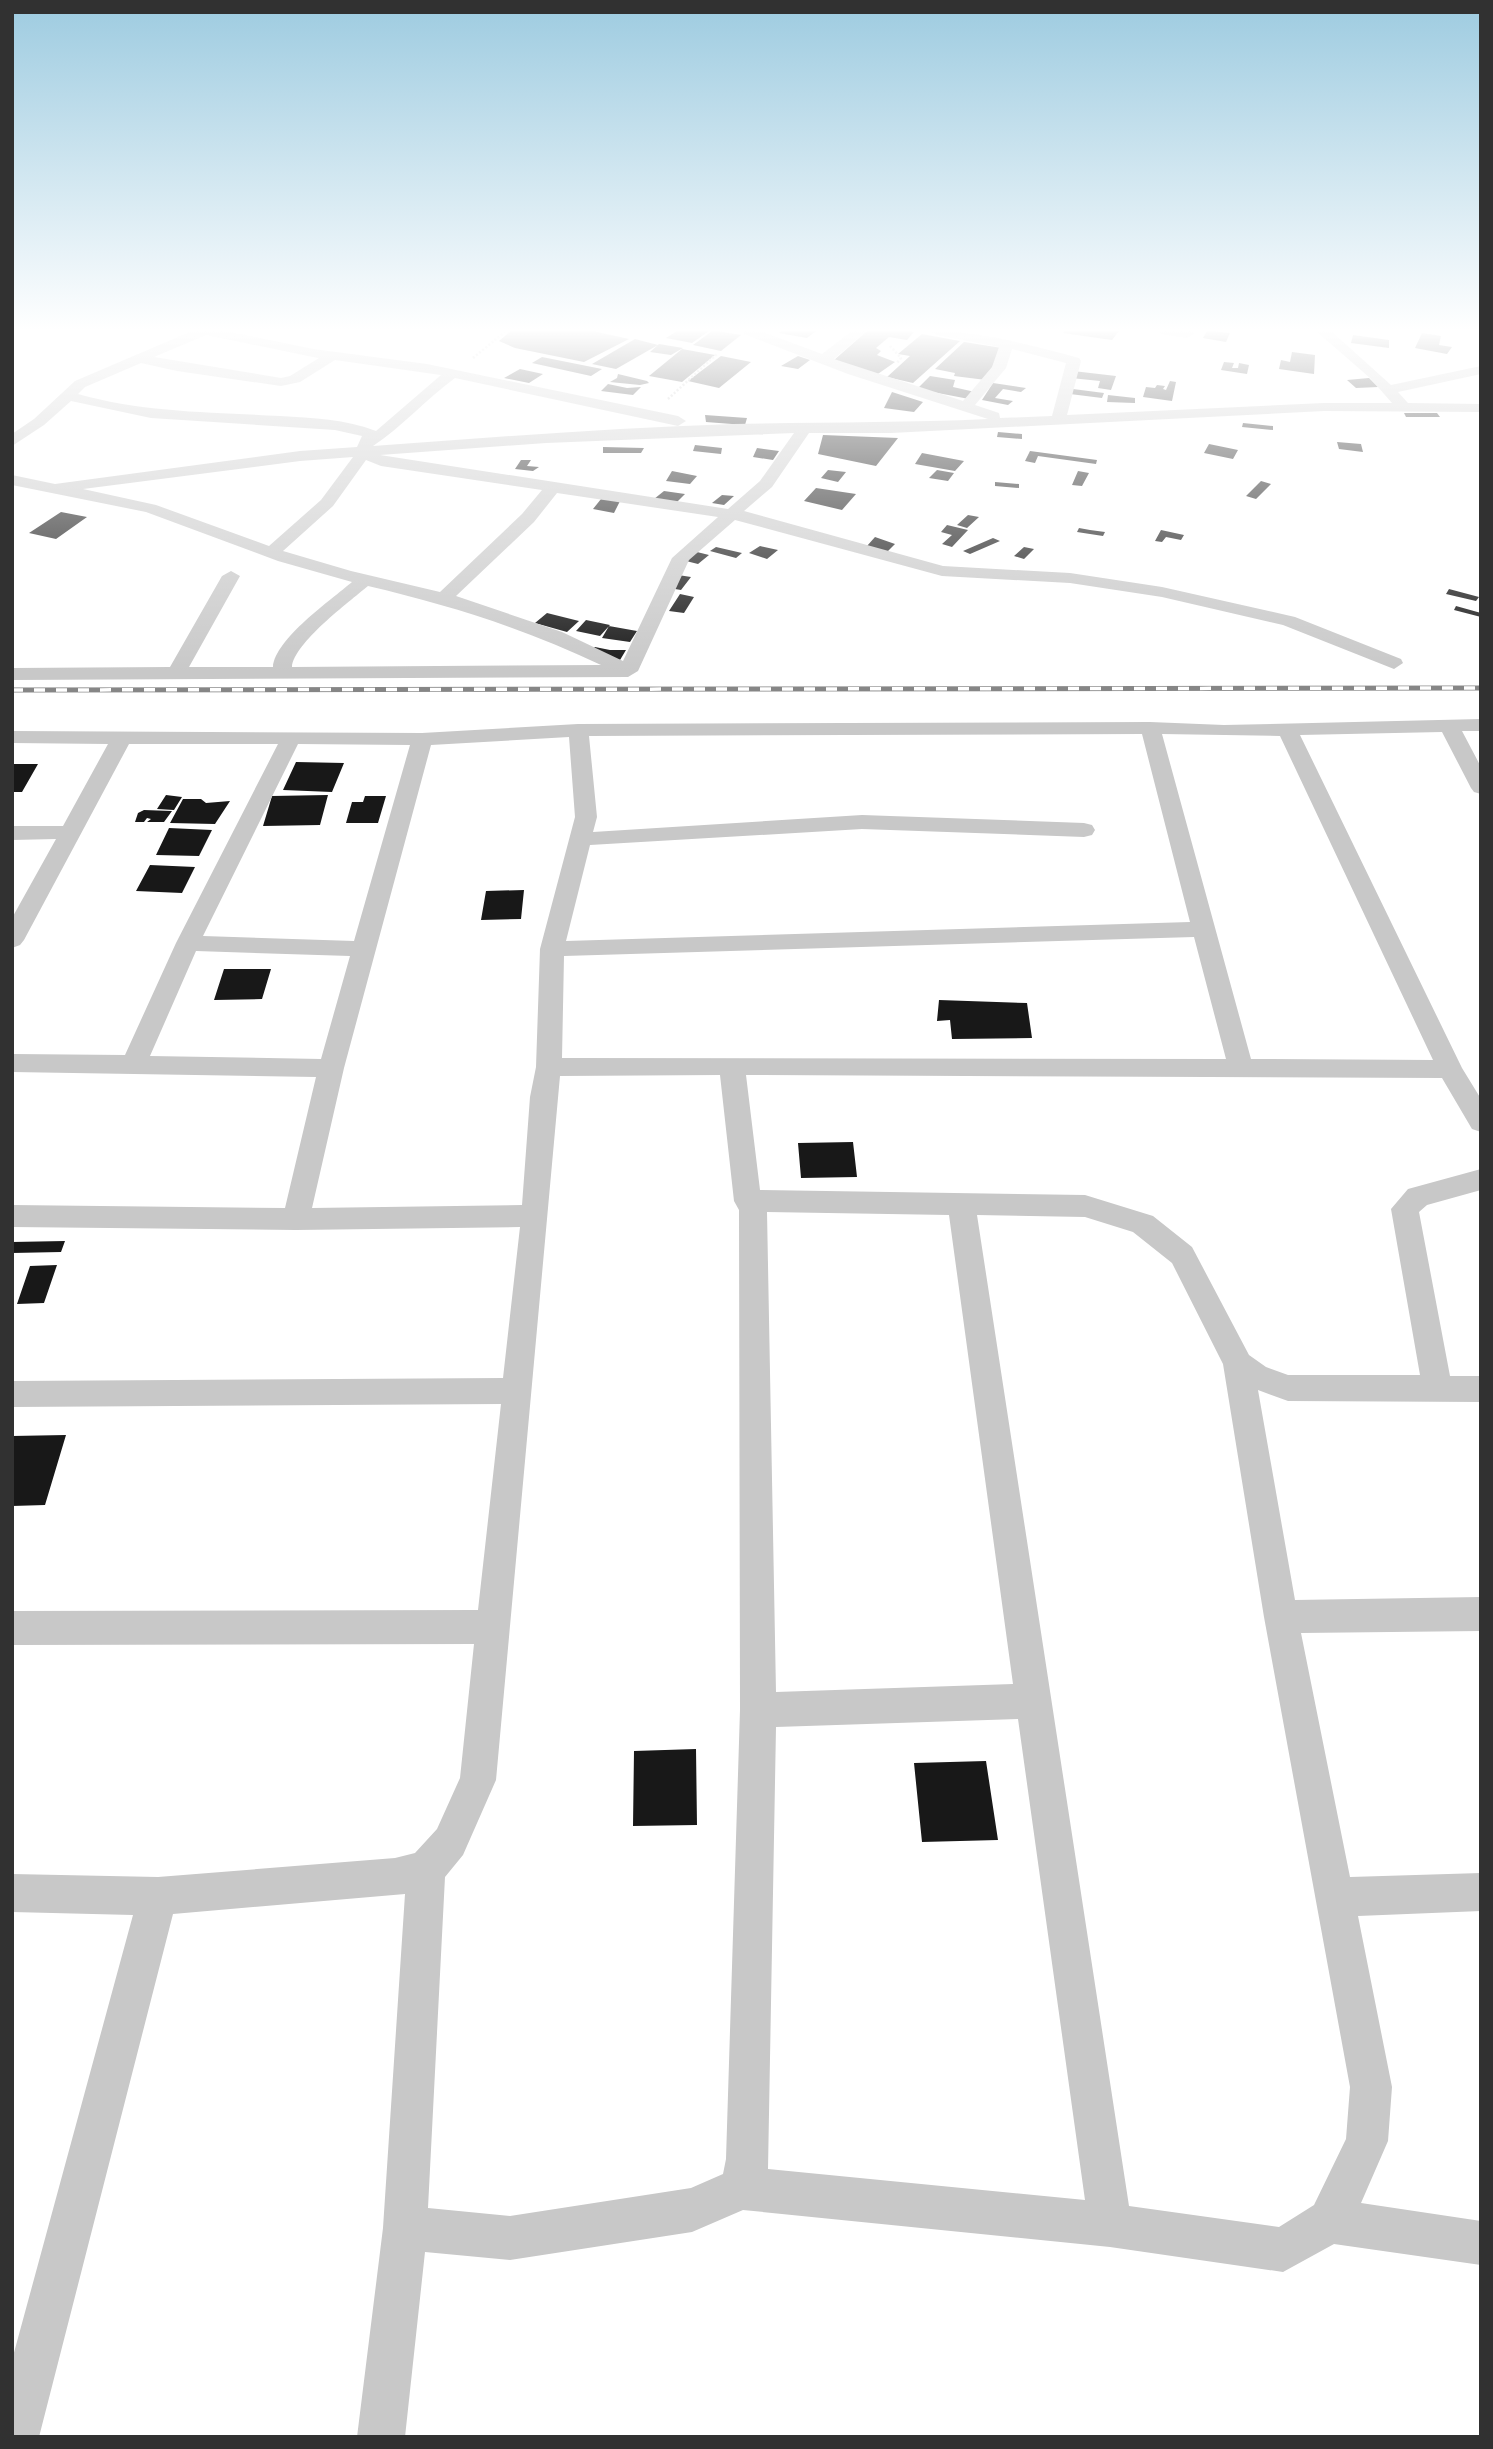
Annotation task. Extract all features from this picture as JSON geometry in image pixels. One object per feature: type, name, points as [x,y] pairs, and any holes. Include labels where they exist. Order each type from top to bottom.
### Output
[{"type":"street","points":[[272,552],[327,503],[367,445]]},
{"type":"street","points":[[364,450],[370,445]]},
{"type":"street","points":[[57,488],[281,458],[435,445]]},
{"type":"street","points":[[628,671],[681,558],[766,484],[793,445]]},
{"type":"street","points":[[364,450],[381,461],[733,515],[800,530],[929,569],[1070,578],[1162,592],[1289,621],[1394,663]]},
{"type":"street","points":[[12,481],[57,488],[175,515],[272,552],[364,580],[444,598],[555,636],[628,671]]},
{"type":"street","points":[[444,598],[528,518],[553,487]]},
{"type":"street","points":[[176,674],[230,576]]},
{"type":"street","points":[[282,671],[283,659],[302,635],[364,580]]},
{"type":"street","points":[[12,674],[628,671]]},
{"type":"street","points":[[1449,725],[1481,788]]},
{"type":"street","points":[[12,737],[422,739],[578,730],[1287,729],[1481,725]]},
{"type":"street","points":[[1150,728],[1241,1069]]},
{"type":"street","points":[[1287,729],[1450,1069],[1481,1122]]},
{"type":"street","points":[[12,1892],[158,1896],[395,1877],[426,1869],[450,1842],[478,1780],[535,1216],[543,1097],[549,1068],[552,949],[586,817],[578,730]]},
{"type":"street","points":[[13,939],[122,737]]},
{"type":"street","points":[[134,1063],[188,943],[292,737]]},
{"type":"street","points":[[296,1219],[331,1068],[422,739]]},
{"type":"street","points":[[580,839],[863,822],[1084,830]]},
{"type":"street","points":[[12,833],[71,832]]},
{"type":"street","points":[[552,949],[1203,929]]},
{"type":"street","points":[[188,943],[364,949]]},
{"type":"street","points":[[12,1063],[134,1063],[234,1069],[331,1068]]},
{"type":"street","points":[[549,1068],[733,1066],[1450,1069]]},
{"type":"street","points":[[733,1066],[748,1201],[753,1206],[758,1710],[748,2159],[742,2188]]},
{"type":"street","points":[[1437,1388],[1405,1209],[1418,1197],[1481,1179]]},
{"type":"street","points":[[405,2228],[510,2238],[692,2210],[742,2188],[1110,2225],[1283,2250],[1330,2221],[1367,2141],[1371,2087],[1280,1617],[1238,1364],[1182,1255],[1143,1224],[1085,1206],[748,1201]]},
{"type":"street","points":[[961,1204],[1110,2225]]},
{"type":"street","points":[[12,1216],[296,1219],[535,1216]]},
{"type":"street","points":[[1238,1364],[1255,1376],[1288,1388],[1481,1389]]},
{"type":"street","points":[[12,1394],[517,1391]]},
{"type":"street","points":[[1280,1617],[1481,1614]]},
{"type":"street","points":[[12,1628],[494,1627]]},
{"type":"street","points":[[758,1710],[1033,1701]]},
{"type":"street","points":[[382,2437],[405,2228],[426,1869]]},
{"type":"street","points":[[1335,1897],[1481,1892]]},
{"type":"street","points":[[15,2437],[158,1896]]},
{"type":"street","points":[[1330,2221],[1481,2244]]},
{"type":"building","points":[[695,445],[722,448],[721,454],[693,451]]},
{"type":"building","points":[[820,445],[892,445],[876,466],[818,454]]},
{"type":"building","points":[[1208,445],[1238,450],[1233,459],[1204,453]]},
{"type":"building","points":[[1338,445],[1361,445],[1363,452],[1339,449]]},
{"type":"building","points":[[603,447],[644,448],[641,453],[603,453]]},
{"type":"building","points":[[757,448],[779,451],[773,460],[753,457]]},
{"type":"building","points":[[1030,451],[1097,460],[1096,464],[1038,456],[1035,463],[1025,461]]},
{"type":"building","points":[[922,453],[964,461],[955,471],[915,464]]},
{"type":"building","points":[[521,460],[531,460],[527,466],[539,467],[533,471],[515,469]]},
{"type":"building","points":[[828,470],[846,472],[838,482],[821,478]]},
{"type":"building","points":[[937,470],[954,473],[948,481],[929,478]]},
{"type":"building","points":[[672,471],[697,476],[690,484],[666,481]]},
{"type":"building","points":[[1078,471],[1089,473],[1082,486],[1072,485]]},
{"type":"building","points":[[1261,481],[1271,484],[1256,499],[1246,496]]},
{"type":"building","points":[[995,482],[1019,484],[1019,488],[995,486]]},
{"type":"building","points":[[816,488],[856,494],[842,510],[804,501]]},
{"type":"building","points":[[664,491],[685,494],[677,502],[654,499]]},
{"type":"building","points":[[722,495],[734,496],[724,505],[712,503]]},
{"type":"building","points":[[601,499],[620,501],[614,513],[593,509]]},
{"type":"building","points":[[61,512],[87,517],[56,539],[29,533]]},
{"type":"building","points":[[968,515],[979,517],[967,528],[957,525]]},
{"type":"building","points":[[947,525],[968,530],[952,547],[942,544],[952,535],[941,532]]},
{"type":"building","points":[[1079,528],[1105,532],[1103,536],[1077,532]]},
{"type":"building","points":[[1161,530],[1184,535],[1181,540],[1166,537],[1162,542],[1155,541]]},
{"type":"building","points":[[875,537],[895,544],[887,552],[867,546]]},
{"type":"building","points":[[993,538],[1000,541],[970,554],[963,551]]},
{"type":"building","points":[[760,546],[778,550],[767,559],[749,553]]},
{"type":"building","points":[[716,547],[742,553],[736,558],[710,551]]},
{"type":"building","points":[[1024,547],[1034,549],[1024,559],[1014,556]]},
{"type":"building","points":[[697,552],[709,555],[698,564],[686,561]]},
{"type":"building","points":[[678,575],[691,577],[681,590],[669,588]]},
{"type":"building","points":[[1449,589],[1479,597],[1476,601],[1446,594]]},
{"type":"building","points":[[680,594],[694,597],[684,613],[669,611]]},
{"type":"building","points":[[1456,606],[1481,613],[1481,617],[1454,610]]},
{"type":"building","points":[[547,613],[579,621],[567,632],[535,623]]},
{"type":"building","points":[[586,620],[610,625],[600,636],[576,631]]},
{"type":"building","points":[[609,626],[637,631],[630,642],[602,638]]},
{"type":"building","points":[[595,647],[626,650],[620,660],[590,651]]},
{"type":"building","points":[[296,762],[344,763],[332,792],[283,790]]},
{"type":"building","points":[[12,764],[38,764],[22,792],[12,792]]},
{"type":"building","points":[[166,795],[182,797],[174,810],[157,809]]},
{"type":"building","points":[[328,795],[320,825],[263,826],[272,796]]},
{"type":"building","points":[[365,796],[386,796],[378,823],[346,823],[352,802],[363,802]]},
{"type":"building","points":[[183,799],[201,799],[206,803],[230,801],[215,824],[170,823]]},
{"type":"building","points":[[144,810],[172,811],[164,822],[147,822],[151,819],[147,818],[144,822],[135,822],[138,813]]},
{"type":"building","points":[[169,828],[212,830],[199,856],[156,855]]},
{"type":"building","points":[[150,865],[195,867],[182,893],[136,891]]},
{"type":"building","points":[[524,890],[521,919],[481,920],[486,891]]},
{"type":"building","points":[[224,969],[271,969],[262,999],[214,1000]]},
{"type":"building","points":[[939,1000],[1027,1003],[1032,1038],[952,1039],[950,1020],[937,1021]]},
{"type":"building","points":[[853,1142],[857,1177],[801,1178],[798,1143]]},
{"type":"building","points":[[65,1241],[61,1252],[12,1253],[12,1242]]},
{"type":"building","points":[[57,1265],[44,1303],[17,1304],[30,1266]]},
{"type":"building","points":[[66,1435],[45,1505],[12,1506],[12,1436]]},
{"type":"building","points":[[696,1749],[697,1825],[633,1826],[634,1751]]},
{"type":"building","points":[[986,1761],[998,1840],[922,1842],[914,1763]]},
{"type":"railway","points":[[12,690],[1481,688]]}]
